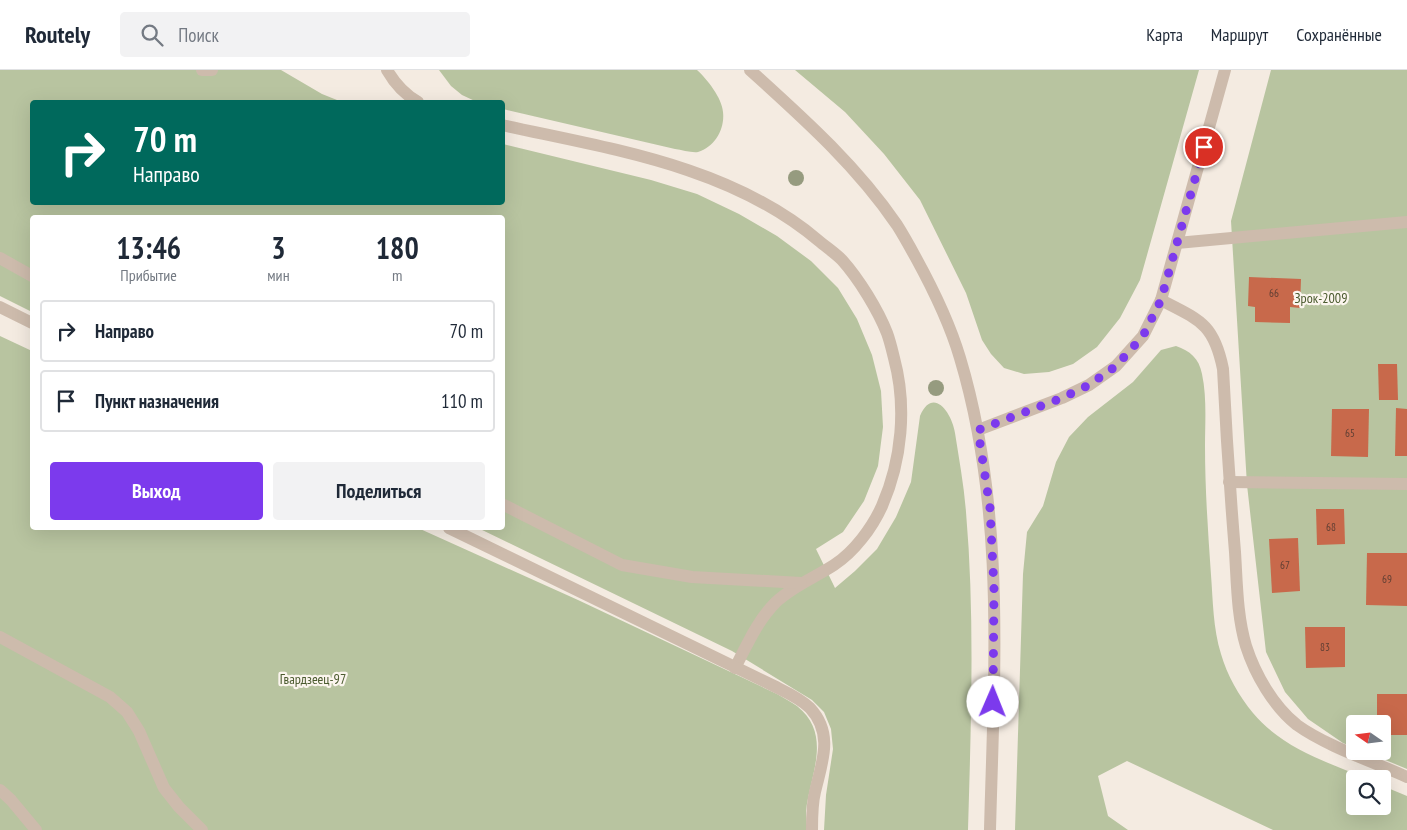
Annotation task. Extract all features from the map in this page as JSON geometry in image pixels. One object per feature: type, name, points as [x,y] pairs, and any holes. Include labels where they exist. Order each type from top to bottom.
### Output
[{"type":"street","points":[[202,70],[212,70]]},
{"type":"street","points":[[387,70],[395,83],[407,96],[414,100]]},
{"type":"street","points":[[750,70],[802,117],[855,170],[898,226],[933,288],[960,356],[978,430],[990,508],[994,588],[990,830]]},
{"type":"street","points":[[978,430],[1089,385],[1116,366],[1143,336],[1161,300],[1225,70]]},
{"type":"street","points":[[505,126],[658,162],[708,177],[757,200],[803,227],[842,260],[867,294],[887,333],[898,374],[902,419],[895,468],[882,506],[861,540],[835,565],[801,583],[776,602],[757,624],[735,668]]},
{"type":"street","points":[[1177,243],[1407,222]]},
{"type":"street","points":[[0,258],[30,275]]},
{"type":"street","points":[[1161,300],[1202,323],[1213,336],[1220,353],[1223,369],[1229,482],[1240,612],[1246,645],[1257,675],[1274,701],[1297,724],[1323,740],[1407,777]]},
{"type":"street","points":[[0,307],[30,322]]},
{"type":"street","points":[[1229,482],[1407,484]]},
{"type":"street","points":[[505,506],[622,565],[692,577],[801,583]]},
{"type":"street","points":[[454,530],[794,696],[808,707],[819,721],[825,740],[823,760],[812,813],[812,830]]},
{"type":"street","points":[[0,637],[110,697],[128,712],[140,732],[164,788],[179,807],[202,830]]},
{"type":"street","points":[[0,790],[36,830]]},
{"type":"green space","points":[[0,70],[281,70],[322,94],[337,100],[30,100],[30,205],[505,205],[505,144],[651,180],[697,194],[739,214],[777,236],[811,261],[838,288],[857,319],[872,355],[881,391],[883,427],[878,466],[864,501],[843,532],[816,549],[835,588],[877,549],[896,517],[911,482],[920,416],[925,407],[931,403],[941,406],[946,411],[953,425],[965,502],[971,591],[968,830],[824,830],[826,795],[833,749],[831,729],[824,712],[812,700],[732,651],[482,530],[505,530],[505,215],[30,215],[30,311],[0,296]]},
{"type":"green space","points":[[439,70],[697,70],[717,95],[722,107],[723,118],[720,131],[714,142],[704,150],[690,152],[505,109],[505,100],[473,100],[462,95],[451,86]]},
{"type":"green space","points":[[795,70],[1199,70],[1140,280],[1120,318],[1097,347],[1073,364],[1049,372],[1024,374],[1004,368],[991,354],[982,340],[966,293],[920,200],[884,154],[845,112]]},
{"type":"green space","name":"Зрок-2009","points":[[1271,70],[1407,70],[1407,769],[1386,760],[1391,760],[1391,715],[1346,715],[1346,744],[1343,743],[1308,719],[1285,692],[1266,652],[1247,485],[1231,221]]},
{"type":"green space","name":"Гвардзеец-97","points":[[0,336],[30,350],[30,530],[422,530],[578,600],[777,694],[797,706],[808,717],[817,742],[806,811],[807,830],[0,830]]},
{"type":"green space","points":[[1176,346],[1186,350],[1196,359],[1201,368],[1205,392],[1206,494],[1214,614],[1218,644],[1230,677],[1253,713],[1277,736],[1306,753],[1346,770],[1346,815],[1391,815],[1391,789],[1407,796],[1407,830],[1273,830],[1127,761],[1098,776],[1108,816],[1128,830],[1015,830],[1023,574],[1027,532],[1043,506],[1056,462],[1069,437],[1088,417],[1133,382],[1161,350]]},
{"type":"building","points":[[1249,277],[1301,279],[1300,308],[1290,307],[1290,323],[1255,322],[1255,307],[1248,306]]},
{"type":"building","points":[[1378,364],[1397,364],[1398,400],[1379,400]]},
{"type":"building","points":[[1396,408],[1407,409],[1407,456],[1395,456]]},
{"type":"building","points":[[1332,409],[1369,409],[1368,457],[1331,456]]},
{"type":"building","points":[[1316,509],[1344,509],[1345,544],[1317,545]]},
{"type":"building","points":[[1298,538],[1300,591],[1272,593],[1269,539]]},
{"type":"building","points":[[1367,553],[1407,553],[1407,606],[1366,605]]},
{"type":"building","points":[[1305,627],[1345,627],[1345,667],[1306,668]]},
{"type":"building","points":[[1377,694],[1407,694],[1407,735],[1391,735],[1391,715],[1377,715]]},
{"type":"route","points":[[993,702],[994,588],[990,508],[978,430],[1062,398],[1089,385],[1116,366],[1143,336],[1161,300],[1204,147]]}]
